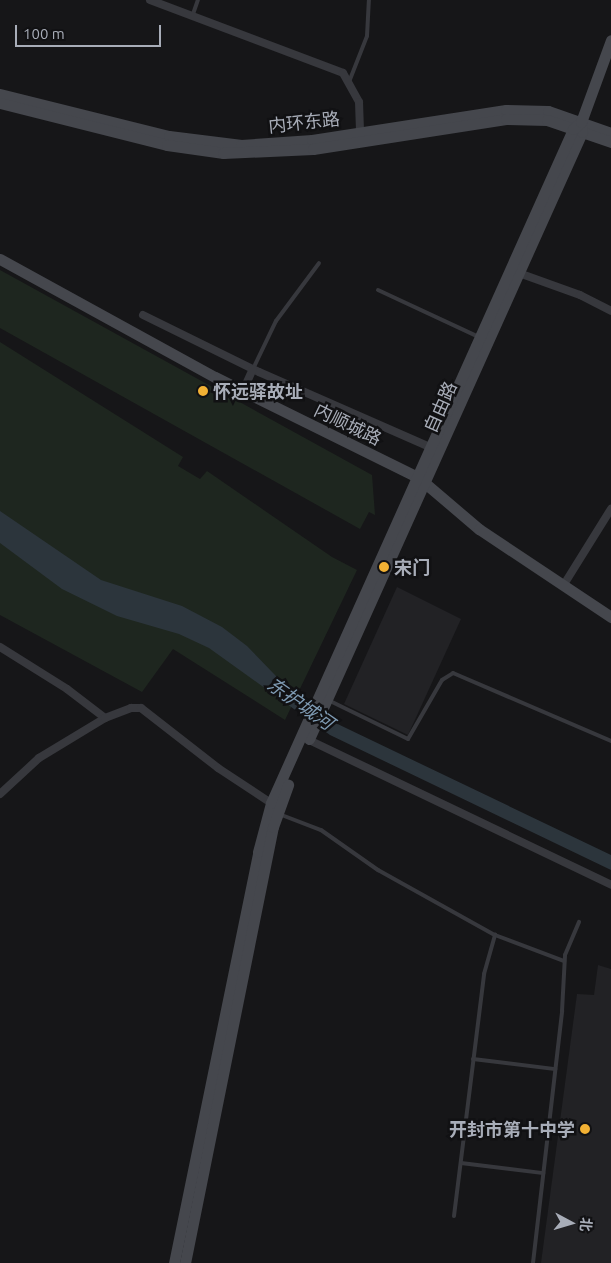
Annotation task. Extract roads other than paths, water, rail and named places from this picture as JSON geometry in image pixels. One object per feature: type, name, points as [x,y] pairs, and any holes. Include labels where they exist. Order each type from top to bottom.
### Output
[{"type":"street","points":[[150,0],[343,74],[360,102],[360,133]]},
{"type":"street","name":"自由路","points":[[309,734],[579,127],[611,40]]},
{"type":"street","name":"内环东路","points":[[0,94],[169,136],[224,144],[276,144],[506,110],[548,111],[611,142]]},
{"type":"street","name":"内环东路","points":[[0,104],[167,145],[241,154],[313,149],[506,119],[547,120],[611,133]]},
{"type":"street","name":"内顺城路","points":[[0,259],[243,391],[422,481],[479,529],[611,616]]},
{"type":"street","points":[[515,272],[580,295],[611,311]]},
{"type":"street","name":"自由路","points":[[422,481],[432,448],[481,338],[515,272]]},
{"type":"street","points":[[143,316],[253,369],[432,448]]},
{"type":"street","points":[[243,391],[253,369]]},
{"type":"street","points":[[563,586],[611,509]]},
{"type":"street","points":[[0,647],[67,689],[105,718]]},
{"type":"street","points":[[0,794],[39,758],[105,718],[131,708],[141,708],[218,768],[271,803]]},
{"type":"street","points":[[174,1263],[258,852],[271,803],[309,734]]},
{"type":"street","points":[[185,1263],[277,814],[309,734]]},
{"type":"street","points":[[309,734],[611,885]]},
{"type":"lane","points":[[192,17],[198,0]]},
{"type":"lane","points":[[349,82],[367,36],[369,0]]},
{"type":"lane","points":[[253,369],[276,321],[319,262]]},
{"type":"lane","points":[[378,290],[481,338]]},
{"type":"lane","points":[[324,703],[408,738],[442,680],[453,674],[611,741]]},
{"type":"lane","points":[[277,814],[321,830],[378,870],[495,935],[564,961]]},
{"type":"lane","points":[[533,1263],[555,1069],[564,961],[566,949],[578,922]]},
{"type":"lane","points":[[454,1216],[484,974],[495,935]]},
{"type":"lane","points":[[473,1059],[555,1069]]},
{"type":"lane","points":[[461,1163],[543,1173]]},
{"type":"water","name":"东护城河","points":[[0,511],[101,580],[182,606],[222,627],[247,646],[301,702],[323,717],[611,855],[611,870],[330,735],[209,648],[179,634],[117,616],[62,589],[0,543]]},
{"type":"place","name":"怀远驿故址","points":[[203,391]]},
{"type":"place","name":"宋门","points":[[384,567]]},
{"type":"place","name":"开封市第十中学","points":[[585,1129]]}]
